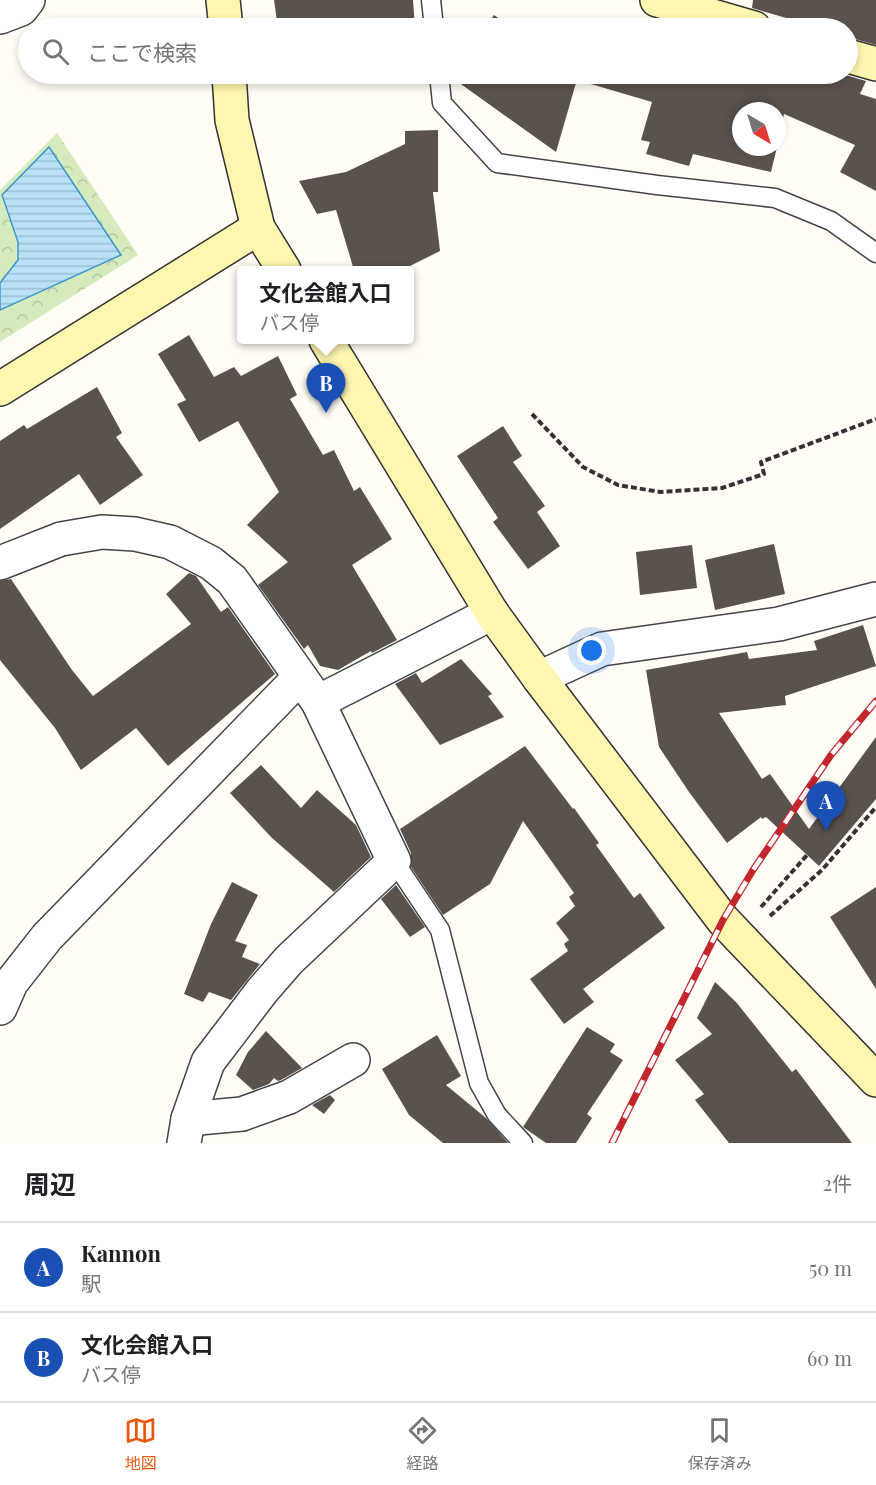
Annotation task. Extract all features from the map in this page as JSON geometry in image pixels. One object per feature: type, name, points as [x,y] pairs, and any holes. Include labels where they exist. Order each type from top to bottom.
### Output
[{"type":"street","points":[[0,17],[21,9],[28,0]]},
{"type":"street","points":[[223,0],[225,18]]},
{"type":"street","points":[[657,0],[719,18]]},
{"type":"street","points":[[858,59],[876,64]]},
{"type":"street","points":[[230,84],[232,120],[258,228],[282,266]]},
{"type":"street","points":[[0,389],[258,228]]},
{"type":"street","points":[[329,344],[492,613],[538,678],[723,920],[876,1080]]},
{"type":"street","points":[[0,563],[61,539],[102,532],[135,534],[170,542],[211,563],[232,580],[309,689],[394,861],[289,960],[262,991],[208,1062],[186,1131]]},
{"type":"street","points":[[538,678],[602,649],[779,624],[876,599]]},
{"type":"street","points":[[4,989],[47,937],[309,689],[492,613]]},
{"type":"street","points":[[186,1131],[289,1097],[353,1060]]},
{"type":"lane","points":[[431,0],[433,18]]},
{"type":"lane","points":[[440,84],[442,103],[498,163],[657,185],[775,198],[831,220],[876,252]]},
{"type":"lane","points":[[394,861],[440,930],[479,1083],[497,1115],[523,1143]]},
{"type":"path","points":[[532,414],[583,467],[618,485],[660,492],[722,488],[764,474],[761,462],[876,418]]},
{"type":"path","points":[[769,916],[822,870],[876,807]]},
{"type":"path","points":[[761,907],[807,855]]},
{"type":"green space","points":[[57,133],[138,255],[0,342],[0,190]]},
{"type":"water","points":[[49,147],[121,255],[0,310],[0,283],[18,260],[18,242],[2,195]]},
{"type":"building","points":[[274,0],[413,0],[414,18],[277,18]]},
{"type":"building","points":[[753,0],[876,0],[876,45],[858,40],[858,18],[786,18],[752,8]]},
{"type":"building","points":[[858,79],[866,81],[860,94],[876,99],[876,191],[840,172],[855,145],[786,115],[786,102],[732,102],[732,156],[775,156],[771,172],[693,154],[689,166],[646,154],[650,142],[641,140],[652,102],[591,84],[858,84]]},
{"type":"building","points":[[461,84],[576,84],[556,152]]},
{"type":"building","points":[[438,130],[438,192],[433,192],[440,251],[410,266],[353,266],[336,210],[317,214],[299,181],[346,172],[405,144],[405,131]]},
{"type":"building","points":[[189,335],[214,377],[234,367],[241,376],[278,356],[297,395],[290,399],[323,455],[334,450],[354,491],[360,487],[392,539],[352,565],[397,640],[372,653],[371,651],[338,670],[320,666],[308,645],[304,649],[258,585],[288,562],[247,525],[279,492],[238,421],[199,442],[177,404],[186,400],[158,354]]},
{"type":"building","points":[[97,387],[122,433],[116,437],[143,475],[100,505],[79,474],[0,529],[0,441],[24,425],[27,429]]},
{"type":"building","points":[[503,426],[522,456],[513,462],[545,506],[537,512],[560,546],[528,569],[493,522],[498,518],[457,456]]},
{"type":"building","points":[[774,544],[785,594],[715,610],[705,560]]},
{"type":"building","points":[[692,545],[697,588],[640,595],[636,552]]},
{"type":"building","points":[[189,573],[196,576],[221,612],[228,607],[275,674],[168,766],[136,728],[81,770],[55,728],[0,660],[0,581],[11,579],[72,670],[93,696],[191,624],[166,594]]},
{"type":"building","points":[[863,625],[876,666],[785,696],[786,705],[719,713],[762,779],[770,774],[809,829],[876,737],[876,799],[819,866],[766,817],[762,819],[761,817],[727,843],[659,747],[646,670],[747,652],[749,659],[817,650],[814,641]]},
{"type":"building","points":[[461,659],[492,694],[488,696],[504,717],[440,745],[395,684],[416,673],[422,683]]},
{"type":"building","points":[[525,746],[574,808],[599,843],[596,845],[634,898],[640,893],[665,928],[583,989],[594,1002],[564,1024],[530,979],[568,951],[564,944],[569,940],[556,923],[575,906],[569,897],[574,893],[523,821],[490,884],[443,915],[411,867],[411,853],[400,829]]},
{"type":"building","points":[[261,765],[301,808],[317,790],[356,825],[371,857],[334,892],[272,838],[230,793]]},
{"type":"building","points":[[232,882],[258,895],[235,941],[247,945],[242,957],[260,964],[231,1000],[209,992],[203,1002],[184,994],[211,924]]},
{"type":"building","points":[[396,885],[425,927],[410,937],[381,899]]},
{"type":"building","points":[[876,887],[876,989],[830,917]]},
{"type":"building","points":[[715,982],[736,1002],[792,1072],[796,1069],[852,1143],[729,1143],[695,1100],[704,1094],[675,1060],[712,1034],[697,1018]]},
{"type":"building","points":[[587,1027],[615,1044],[610,1052],[623,1060],[587,1114],[592,1118],[576,1143],[546,1143],[523,1127]]},
{"type":"building","points":[[266,1031],[302,1068],[281,1080],[274,1078],[269,1084],[253,1090],[236,1075],[248,1052]]},
{"type":"building","points":[[437,1035],[461,1076],[446,1085],[486,1118],[508,1143],[443,1143],[409,1115],[382,1069]]},
{"type":"building","points":[[330,1095],[335,1100],[324,1114],[312,1105]]},
{"type":"railway","points":[[612,1143],[723,920],[753,870],[831,755],[876,701]]},
{"type":"place","name":"文化会館入口","points":[[326,413]]},
{"type":"place","name":"Kannon","points":[[826,831]]}]
